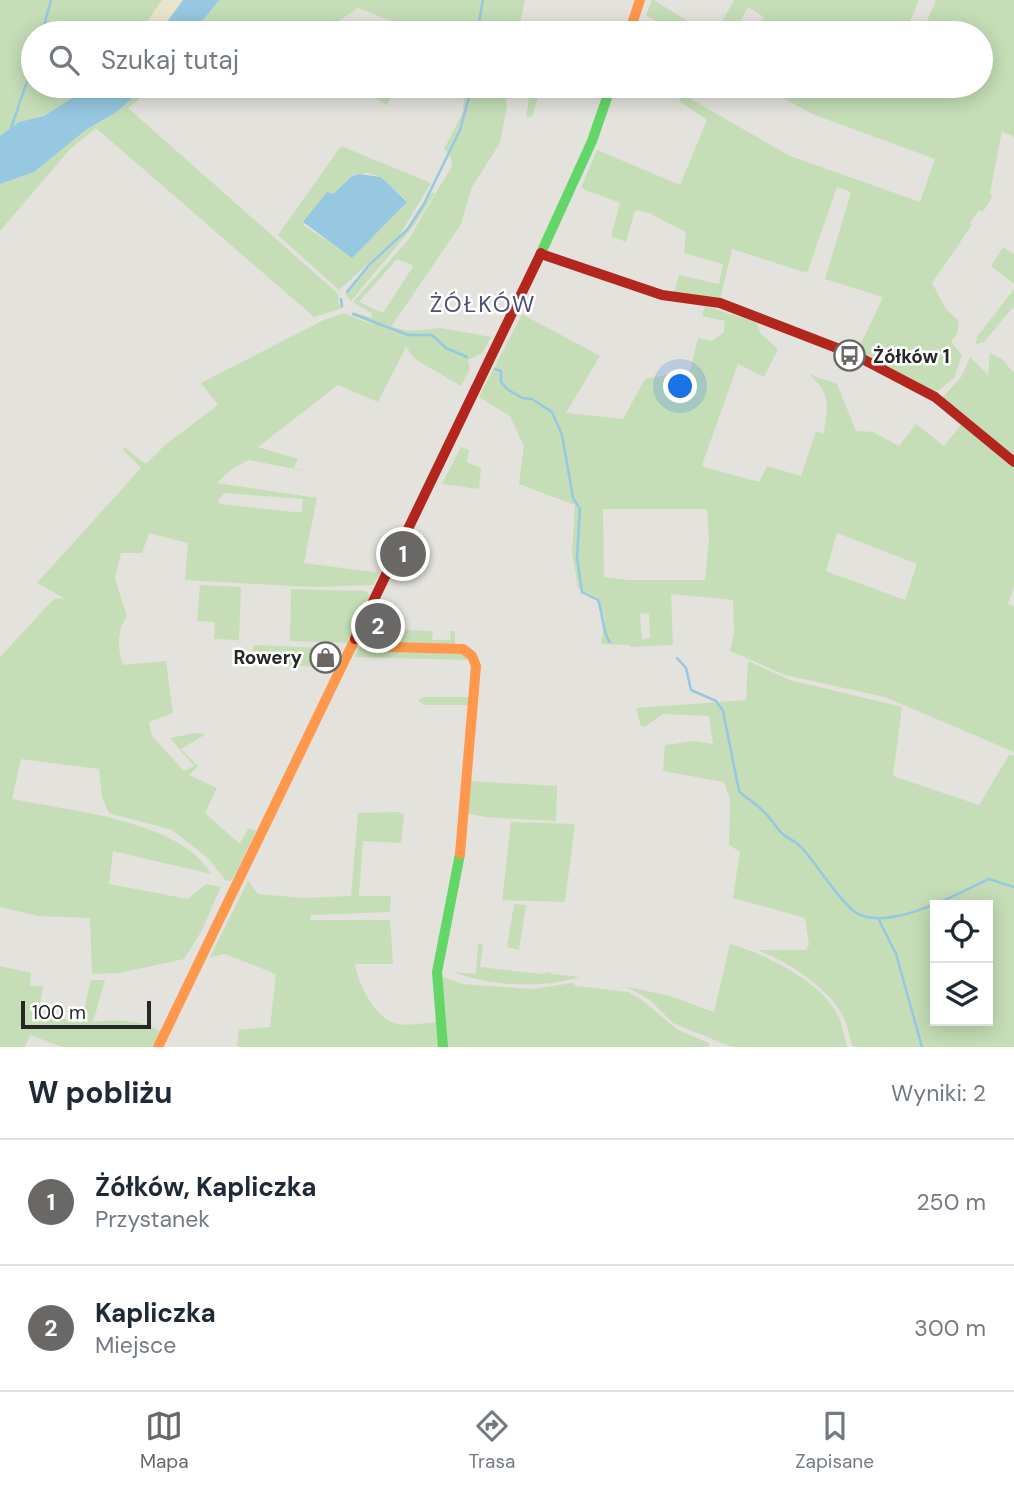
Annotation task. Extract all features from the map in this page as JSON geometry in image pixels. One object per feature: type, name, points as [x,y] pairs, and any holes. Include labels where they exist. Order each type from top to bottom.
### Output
[{"type":"main road","points":[[633,21],[640,0]]},
{"type":"main road","points":[[159,1047],[541,254],[592,141],[607,98]]},
{"type":"main road","points":[[541,254],[662,295],[720,303],[855,355],[936,397],[1014,462]]},
{"type":"main road","points":[[356,635],[390,647],[463,649],[472,656],[476,666],[458,866],[437,972],[443,1047]]},
{"type":"green space","points":[[0,0],[162,0],[147,21],[21,21],[21,98],[72,98],[44,116],[19,122],[0,136]]},
{"type":"green space","points":[[219,0],[525,0],[521,21],[392,21],[358,8],[338,21],[202,21]]},
{"type":"green space","points":[[654,0],[687,21],[656,21],[646,15]]},
{"type":"green space","points":[[734,0],[919,0],[910,21],[762,21],[764,17],[748,7],[740,21],[723,21]]},
{"type":"green space","points":[[936,0],[1014,0],[1014,137],[1002,131],[990,193],[992,197],[983,212],[979,210],[970,223],[972,225],[932,283],[946,309],[959,321],[957,333],[951,342],[962,355],[954,378],[938,391],[928,391],[857,352],[883,297],[825,279],[851,192],[837,187],[807,273],[732,249],[720,300],[674,293],[679,275],[719,284],[723,264],[684,253],[686,232],[649,213],[635,210],[626,242],[611,236],[620,203],[581,188],[597,150],[680,185],[707,120],[679,101],[681,98],[689,98],[790,156],[920,202],[935,159],[812,114],[783,98],[993,98],[993,21],[927,21]]},
{"type":"green space","points":[[133,98],[141,98],[128,108],[339,295],[338,303],[343,308],[314,317],[96,128],[70,149],[0,231],[0,184],[34,172],[87,129],[115,113]]},
{"type":"green space","points":[[375,98],[391,98],[387,105]]},
{"type":"green space","points":[[462,98],[507,98],[500,143],[472,187],[461,224],[391,327],[409,331],[440,328],[491,337],[482,353],[468,360],[470,369],[461,386],[415,359],[406,347],[378,402],[338,385],[258,447],[298,459],[294,468],[310,472],[249,460],[233,468],[217,483],[317,498],[304,563],[380,573],[373,585],[311,587],[185,580],[188,543],[149,533],[142,553],[121,553],[115,579],[127,616],[121,627],[119,640],[123,665],[166,661],[173,713],[149,722],[152,736],[184,771],[194,766],[170,738],[206,734],[181,749],[198,766],[189,775],[217,788],[205,813],[240,844],[248,828],[256,831],[234,877],[231,881],[225,880],[208,858],[172,830],[109,813],[102,797],[99,769],[21,759],[12,799],[92,814],[150,830],[175,841],[196,856],[211,874],[113,851],[109,884],[188,899],[206,884],[221,887],[201,932],[184,959],[119,973],[92,974],[90,918],[39,916],[0,907],[0,657],[54,599],[64,598],[37,583],[141,468],[123,450],[124,447],[146,464],[165,445],[218,405],[201,383],[324,320],[344,313],[376,326],[350,311],[373,318],[371,313],[353,302],[408,240],[452,166],[450,155],[444,149],[463,112]],"holes":[[[397,259],[412,265],[383,313],[359,302]],[[224,493],[303,499],[302,512],[220,504],[218,501]]]},
{"type":"green space","points":[[529,98],[538,98],[532,117],[526,116]]},
{"type":"green space","points":[[341,146],[431,183],[399,236],[339,290],[278,235]],"holes":[[[367,173],[381,177],[406,200],[352,257],[303,225],[327,192],[333,194],[352,175]]]},
{"type":"green space","points":[[432,193],[435,193],[413,227],[351,301],[346,295],[371,265],[406,232]]},
{"type":"green space","points":[[1003,247],[1014,254],[1014,284],[991,266]]},
{"type":"green space","points":[[1014,289],[1014,306],[984,342],[976,344],[977,337]]},
{"type":"green space","points":[[705,306],[756,322],[761,334],[778,349],[764,377],[738,364],[702,465],[707,468],[759,482],[767,466],[801,476],[816,431],[824,434],[826,415],[825,395],[809,374],[837,384],[856,431],[873,432],[899,446],[916,424],[944,446],[964,421],[1014,464],[1014,586],[1008,604],[1014,607],[1014,752],[885,697],[785,675],[730,651],[734,632],[733,600],[671,594],[673,645],[630,647],[601,644],[605,620],[599,599],[578,588],[572,551],[575,505],[519,484],[524,446],[510,416],[479,397],[522,314],[600,356],[566,413],[623,419],[645,379],[690,371],[698,338],[712,341],[724,332],[725,321],[702,316]],"holes":[[[603,509],[707,509],[709,539],[705,580],[628,580],[604,577]],[[837,533],[917,564],[905,600],[826,571]],[[649,613],[650,638],[642,639],[640,614]]]},
{"type":"green space","points":[[990,353],[1002,359],[1014,373],[1014,457],[941,399],[961,377],[970,357],[988,375]]},
{"type":"green space","points":[[461,447],[469,450],[467,462],[481,468],[479,489],[442,484]]},
{"type":"green space","points":[[200,585],[241,587],[239,640],[214,639],[215,622],[197,621]]},
{"type":"green space","points":[[291,589],[366,591],[370,596],[347,643],[290,641]]},
{"type":"green space","points":[[368,629],[433,631],[432,640],[450,640],[451,631],[455,631],[455,645],[382,643],[369,636]]},
{"type":"green space","points":[[254,645],[322,648],[318,667],[249,663]]},
{"type":"green space","points":[[362,645],[390,649],[458,650],[471,660],[354,657]]},
{"type":"green space","points":[[748,661],[790,680],[902,707],[893,776],[979,805],[1009,755],[1014,755],[1014,1047],[853,1047],[843,1016],[827,995],[806,976],[757,950],[806,950],[809,945],[805,918],[733,898],[740,852],[729,845],[730,799],[724,782],[663,771],[665,745],[695,741],[713,744],[709,716],[663,714],[644,727],[641,726],[636,708],[746,700]]},
{"type":"green space","points":[[423,697],[471,697],[471,705],[426,705],[418,701]]},
{"type":"green space","points":[[467,781],[557,786],[556,821],[485,817],[465,813]]},
{"type":"green space","points":[[358,813],[404,814],[401,843],[363,841],[359,896],[391,896],[390,912],[311,915],[310,920],[390,920],[393,964],[355,964],[360,981],[369,1000],[382,1016],[390,1021],[407,1025],[437,1022],[440,1047],[237,1047],[239,1030],[270,1027],[276,974],[225,954],[210,957],[248,881],[258,894],[303,898],[351,896]]},
{"type":"green space","points":[[511,822],[575,824],[565,902],[502,900]]},
{"type":"green space","points":[[514,904],[526,905],[519,950],[507,947]]},
{"type":"green space","points":[[478,944],[483,944],[480,967],[580,977],[549,983],[516,984],[483,980],[453,972],[476,974]]},
{"type":"green space","points":[[730,944],[773,961],[816,988],[837,1014],[847,1047],[732,1047],[673,1023],[650,1000],[627,987],[667,995],[714,1012]]},
{"type":"green space","points":[[0,966],[31,973],[30,986],[43,986],[38,1015],[81,1022],[91,980],[105,980],[93,1022],[137,1022],[160,1031],[152,1047],[62,1047],[30,1035],[25,1047],[0,1047]]},
{"type":"green space","points":[[440,976],[463,984],[531,989],[573,983],[576,986],[628,992],[642,1000],[678,1030],[709,1043],[709,1047],[446,1047]]},
{"type":"sand","points":[[162,0],[183,0],[168,21],[147,21]]},
{"type":"water","points":[[183,0],[219,0],[202,21],[168,21]]},
{"type":"water","points":[[72,98],[133,98],[115,113],[87,129],[34,172],[0,184],[0,136],[19,122],[44,116]]},
{"type":"water","points":[[359,174],[381,177],[407,202],[352,258],[303,222],[327,192],[333,194],[352,176]]},
{"type":"waterway","points":[[45,21],[51,0]]},
{"type":"waterway","points":[[479,21],[483,0]]},
{"type":"waterway","points":[[10,131],[21,98]]},
{"type":"waterway","points":[[347,292],[370,264],[407,230],[424,204],[460,130],[469,98]]},
{"type":"waterway","points":[[341,299],[342,306]]},
{"type":"waterway","points":[[353,314],[408,335],[432,335],[446,348],[467,357]]},
{"type":"waterway","points":[[495,369],[501,371],[501,382],[507,389],[522,398],[532,399],[552,412],[562,435],[573,498],[580,509],[577,557],[582,592],[598,600],[610,642]]},
{"type":"waterway","points":[[677,658],[686,668],[691,690],[716,701],[723,711],[739,791],[764,812],[781,833],[799,845],[851,909],[864,916],[899,916],[939,902],[989,879],[1014,887]]},
{"type":"waterway","points":[[879,920],[896,954],[922,1047]]},
{"type":"traffic: fast","points":[[541,253],[592,141],[607,98]]},
{"type":"traffic: fast","points":[[443,1047],[437,972],[460,854]]},
{"type":"traffic: slow","points":[[633,21],[640,0]]},
{"type":"traffic: slow","points":[[356,635],[390,647],[463,649],[472,656],[476,666],[460,854]]},
{"type":"traffic: slow","points":[[158,1047],[355,639]]},
{"type":"traffic: jam","points":[[355,639],[541,253]]},
{"type":"traffic: jam","points":[[541,254],[662,295],[720,303],[855,355],[935,397],[1014,462]]},
{"type":"place","name":"Żółków 1","points":[[850,356]]},
{"type":"place","name":"Żółków, Kapliczka","points":[[403,554]]},
{"type":"place","name":"Kapliczka","points":[[378,626]]},
{"type":"place","name":"Rowery","points":[[325,657]]},
{"type":"district","name":"ŻÓŁKÓW","points":[[483,304]]}]
